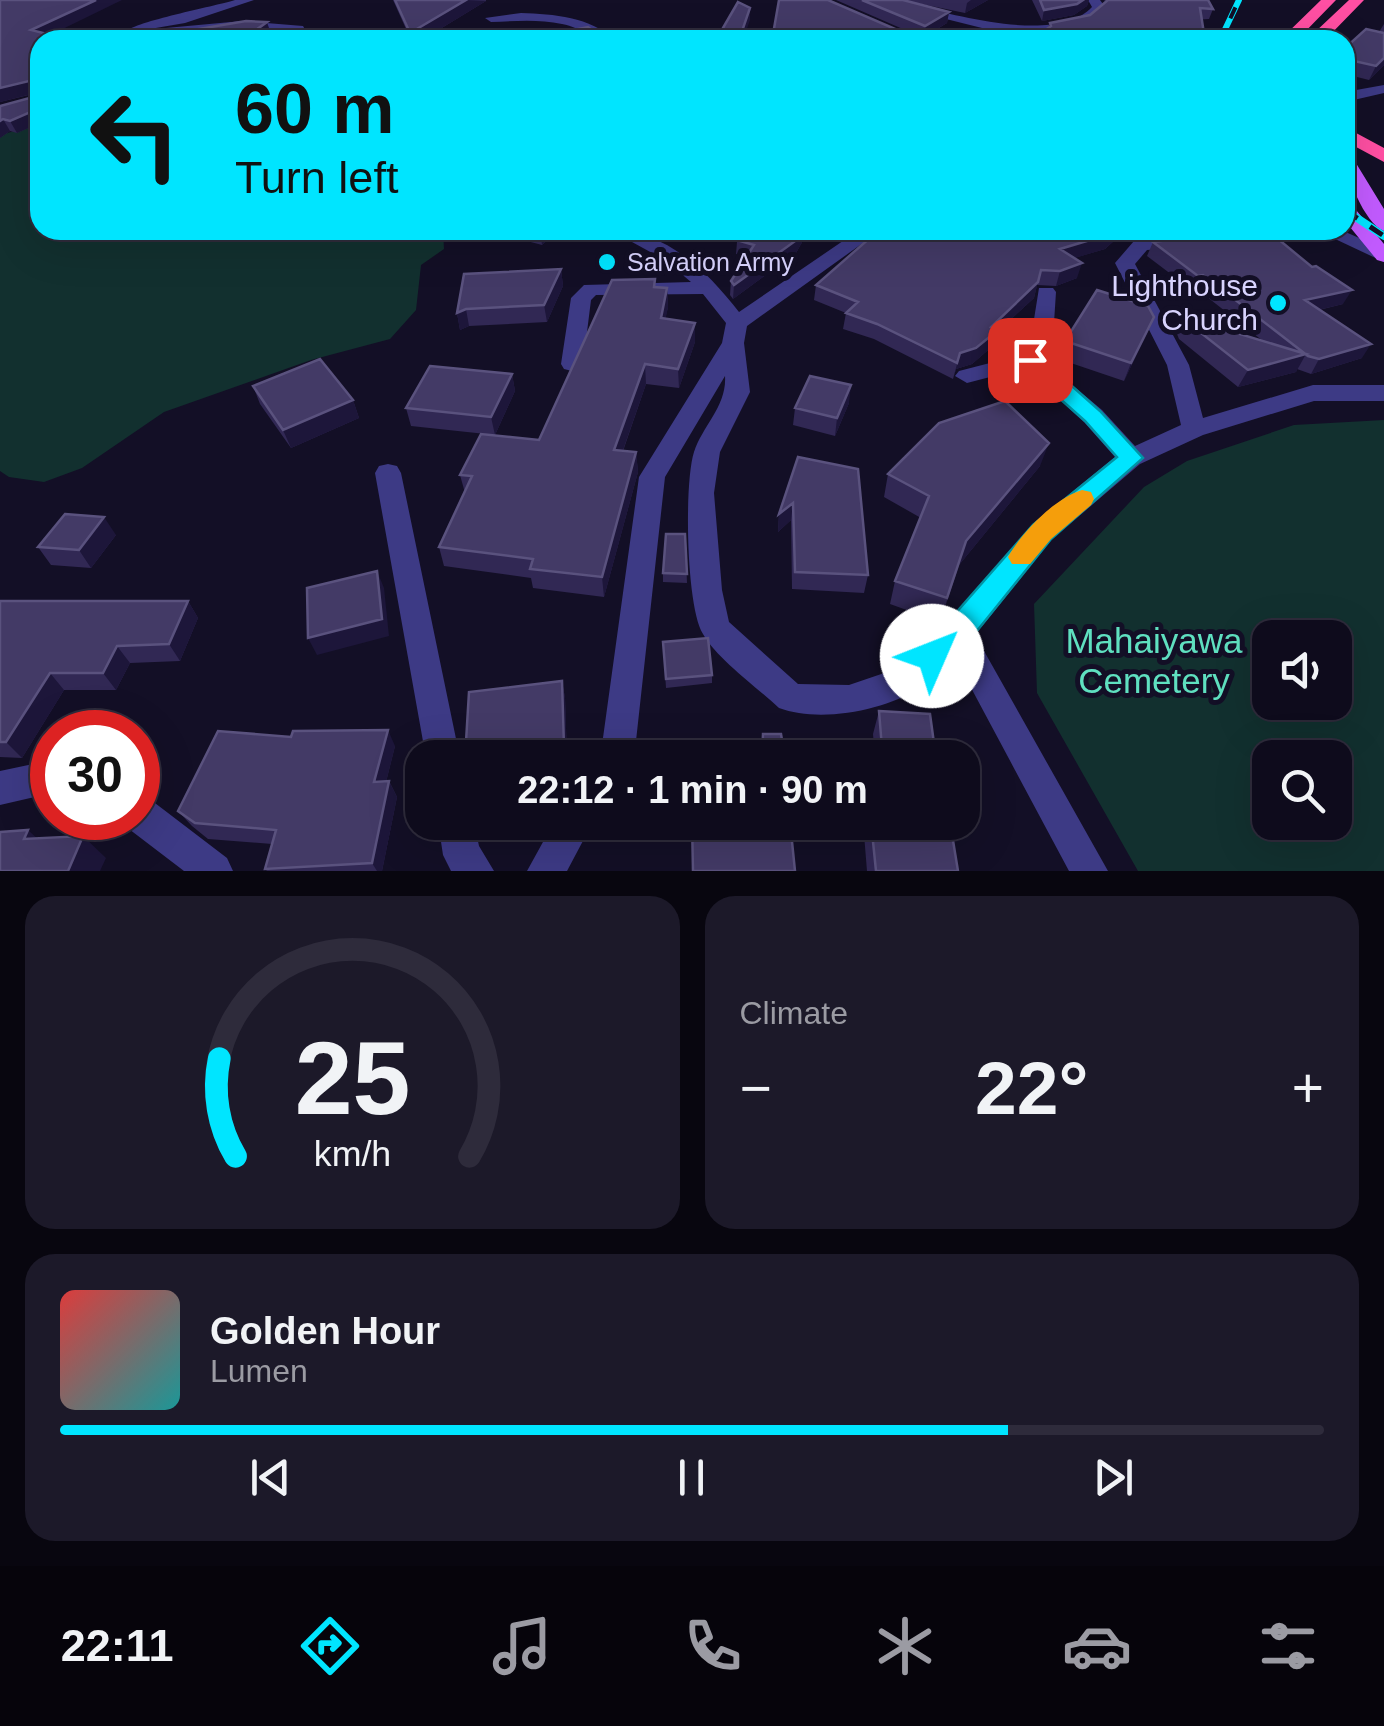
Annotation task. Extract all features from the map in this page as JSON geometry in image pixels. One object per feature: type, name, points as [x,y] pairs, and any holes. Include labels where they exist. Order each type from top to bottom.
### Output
[{"type":"highway","points":[[1298,30],[1329,0]]},
{"type":"highway","points":[[1326,30],[1357,0]]},
{"type":"highway","points":[[1355,139],[1384,156]]},
{"type":"highway","points":[[1355,159],[1384,168]]},
{"type":"main road","points":[[1355,167],[1374,189],[1384,225]]},
{"type":"main road","points":[[1355,222],[1384,256]]},
{"type":"street","points":[[183,0],[216,9]]},
{"type":"street","points":[[135,30],[248,0]]},
{"type":"street","points":[[1045,30],[1078,24],[1092,17],[1098,7],[1094,0]]},
{"type":"street","points":[[909,8],[990,30]]},
{"type":"street","points":[[491,18],[556,19],[590,30]]},
{"type":"street","points":[[196,30],[246,26],[299,30]]},
{"type":"street","points":[[1355,95],[1384,89]]},
{"type":"street","points":[[655,240],[711,288],[736,333],[738,392],[707,452],[702,493],[707,590],[715,628],[790,698],[850,700],[907,679],[958,633],[1042,532],[1131,458],[1194,429],[1313,393],[1384,392]]},
{"type":"street","points":[[619,740],[652,477],[736,333],[859,240]]},
{"type":"street","points":[[1187,240],[1140,245],[1125,262],[1178,365],[1194,429]]},
{"type":"street","points":[[1348,240],[1384,256]]},
{"type":"street","points":[[572,364],[581,298],[592,289],[711,288]]},
{"type":"street","points":[[967,376],[1030,360],[1042,338],[1046,292]]},
{"type":"street","points":[[1030,360],[1131,458]]},
{"type":"street","points":[[388,473],[440,740]]},
{"type":"street","points":[[958,633],[1089,871]]},
{"type":"street","points":[[0,788],[30,782]]},
{"type":"street","points":[[160,830],[214,871]]},
{"type":"street","points":[[459,840],[462,855],[475,871]]},
{"type":"street","points":[[546,871],[564,840]]},
{"type":"green space","points":[[30,127],[30,240],[444,240],[444,249],[421,265],[416,310],[390,339],[311,360],[164,412],[82,468],[44,482],[9,477],[0,471],[0,135]]},
{"type":"green space","name":"Mahaiyawa Cemetery","points":[[1384,420],[1384,871],[1138,871],[1037,693],[1034,604],[1144,487],[1187,461],[1294,425]]},
{"type":"building","points":[[0,0],[96,0],[30,30],[30,81],[0,88]]},
{"type":"building","points":[[395,0],[466,0],[415,30],[409,30]]},
{"type":"building","points":[[779,0],[828,0],[897,30],[774,30]]},
{"type":"building","points":[[862,0],[903,0],[949,12],[925,26]]},
{"type":"building","points":[[1040,0],[1083,0],[1044,10]]},
{"type":"building","points":[[1108,0],[1208,0],[1213,9],[1200,8],[1203,30],[1045,30],[1050,23],[1090,15]]},
{"type":"building","points":[[738,2],[750,8],[742,30],[722,30]]},
{"type":"building","points":[[246,21],[267,22],[256,30],[193,30]]},
{"type":"building","points":[[1366,29],[1384,33],[1384,58],[1376,66],[1355,61],[1355,39]]},
{"type":"building","points":[[30,98],[30,112],[10,121],[0,121],[0,106]]},
{"type":"building","points":[[737,240],[797,240],[734,285],[731,281],[754,245]]},
{"type":"building","points":[[868,240],[1090,240],[1060,249],[1082,263],[1060,271],[1041,270],[1038,282],[991,327],[998,330],[976,348],[960,353],[957,363],[846,313],[858,302],[816,285]]},
{"type":"building","points":[[1279,240],[1312,267],[1352,290],[1305,300],[1371,344],[1319,359],[1308,356],[1203,275],[1198,276],[1153,242]]},
{"type":"building","points":[[561,269],[544,305],[466,309],[457,313],[464,274]]},
{"type":"building","points":[[655,279],[654,287],[667,288],[661,318],[695,323],[678,369],[645,364],[614,450],[636,452],[602,577],[530,569],[533,559],[439,547],[472,476],[460,475],[481,434],[539,440],[612,280]]},
{"type":"building","points":[[1097,290],[1148,306],[1154,317],[1131,363],[1065,341]]},
{"type":"building","points":[[1184,317],[1306,354],[1248,370]]},
{"type":"building","points":[[320,359],[353,400],[283,430],[253,386]]},
{"type":"building","points":[[430,366],[512,374],[491,417],[406,408]]},
{"type":"building","points":[[810,376],[851,385],[837,418],[795,408]]},
{"type":"building","points":[[1005,401],[1049,443],[966,541],[947,598],[895,581],[929,496],[888,474],[939,423]]},
{"type":"building","points":[[798,457],[858,469],[868,575],[795,572],[793,503],[779,514]]},
{"type":"building","points":[[65,514],[104,517],[79,550],[38,547]]},
{"type":"building","points":[[666,534],[685,534],[687,574],[663,573]]},
{"type":"building","points":[[377,571],[382,619],[308,638],[307,588]]},
{"type":"building","points":[[0,601],[188,601],[169,644],[117,646],[103,673],[50,673],[6,742],[0,742]]},
{"type":"building","points":[[708,638],[712,675],[666,679],[663,642]]},
{"type":"building","points":[[562,681],[564,740],[466,740],[469,692]]},
{"type":"building","points":[[879,711],[930,714],[934,740],[881,740]]},
{"type":"building","points":[[388,730],[374,782],[389,781],[372,863],[265,869],[276,830],[195,823],[178,811],[218,731],[291,737],[293,731]]},
{"type":"building","points":[[763,734],[781,734],[782,740],[763,740]]},
{"type":"building","points":[[28,830],[24,839],[30,840],[81,840],[68,871],[0,871],[0,832]]},
{"type":"building","points":[[692,840],[792,840],[795,871],[693,871]]},
{"type":"building","points":[[873,840],[953,840],[958,871],[876,871]]},
{"type":"railway","points":[[1225,30],[1239,0]]},
{"type":"railway","points":[[1355,217],[1384,236]]},
{"type":"slow traffic","points":[[1021,557],[1042,532],[1082,499]]},
{"type":"place","name":"Salvation Army","points":[[607,262]]},
{"type":"place","name":"Lighthouse Church","points":[[1278,303]]},
{"type":"route","points":[[932,656],[958,633],[1042,532],[1131,458],[1030,360]]}]
